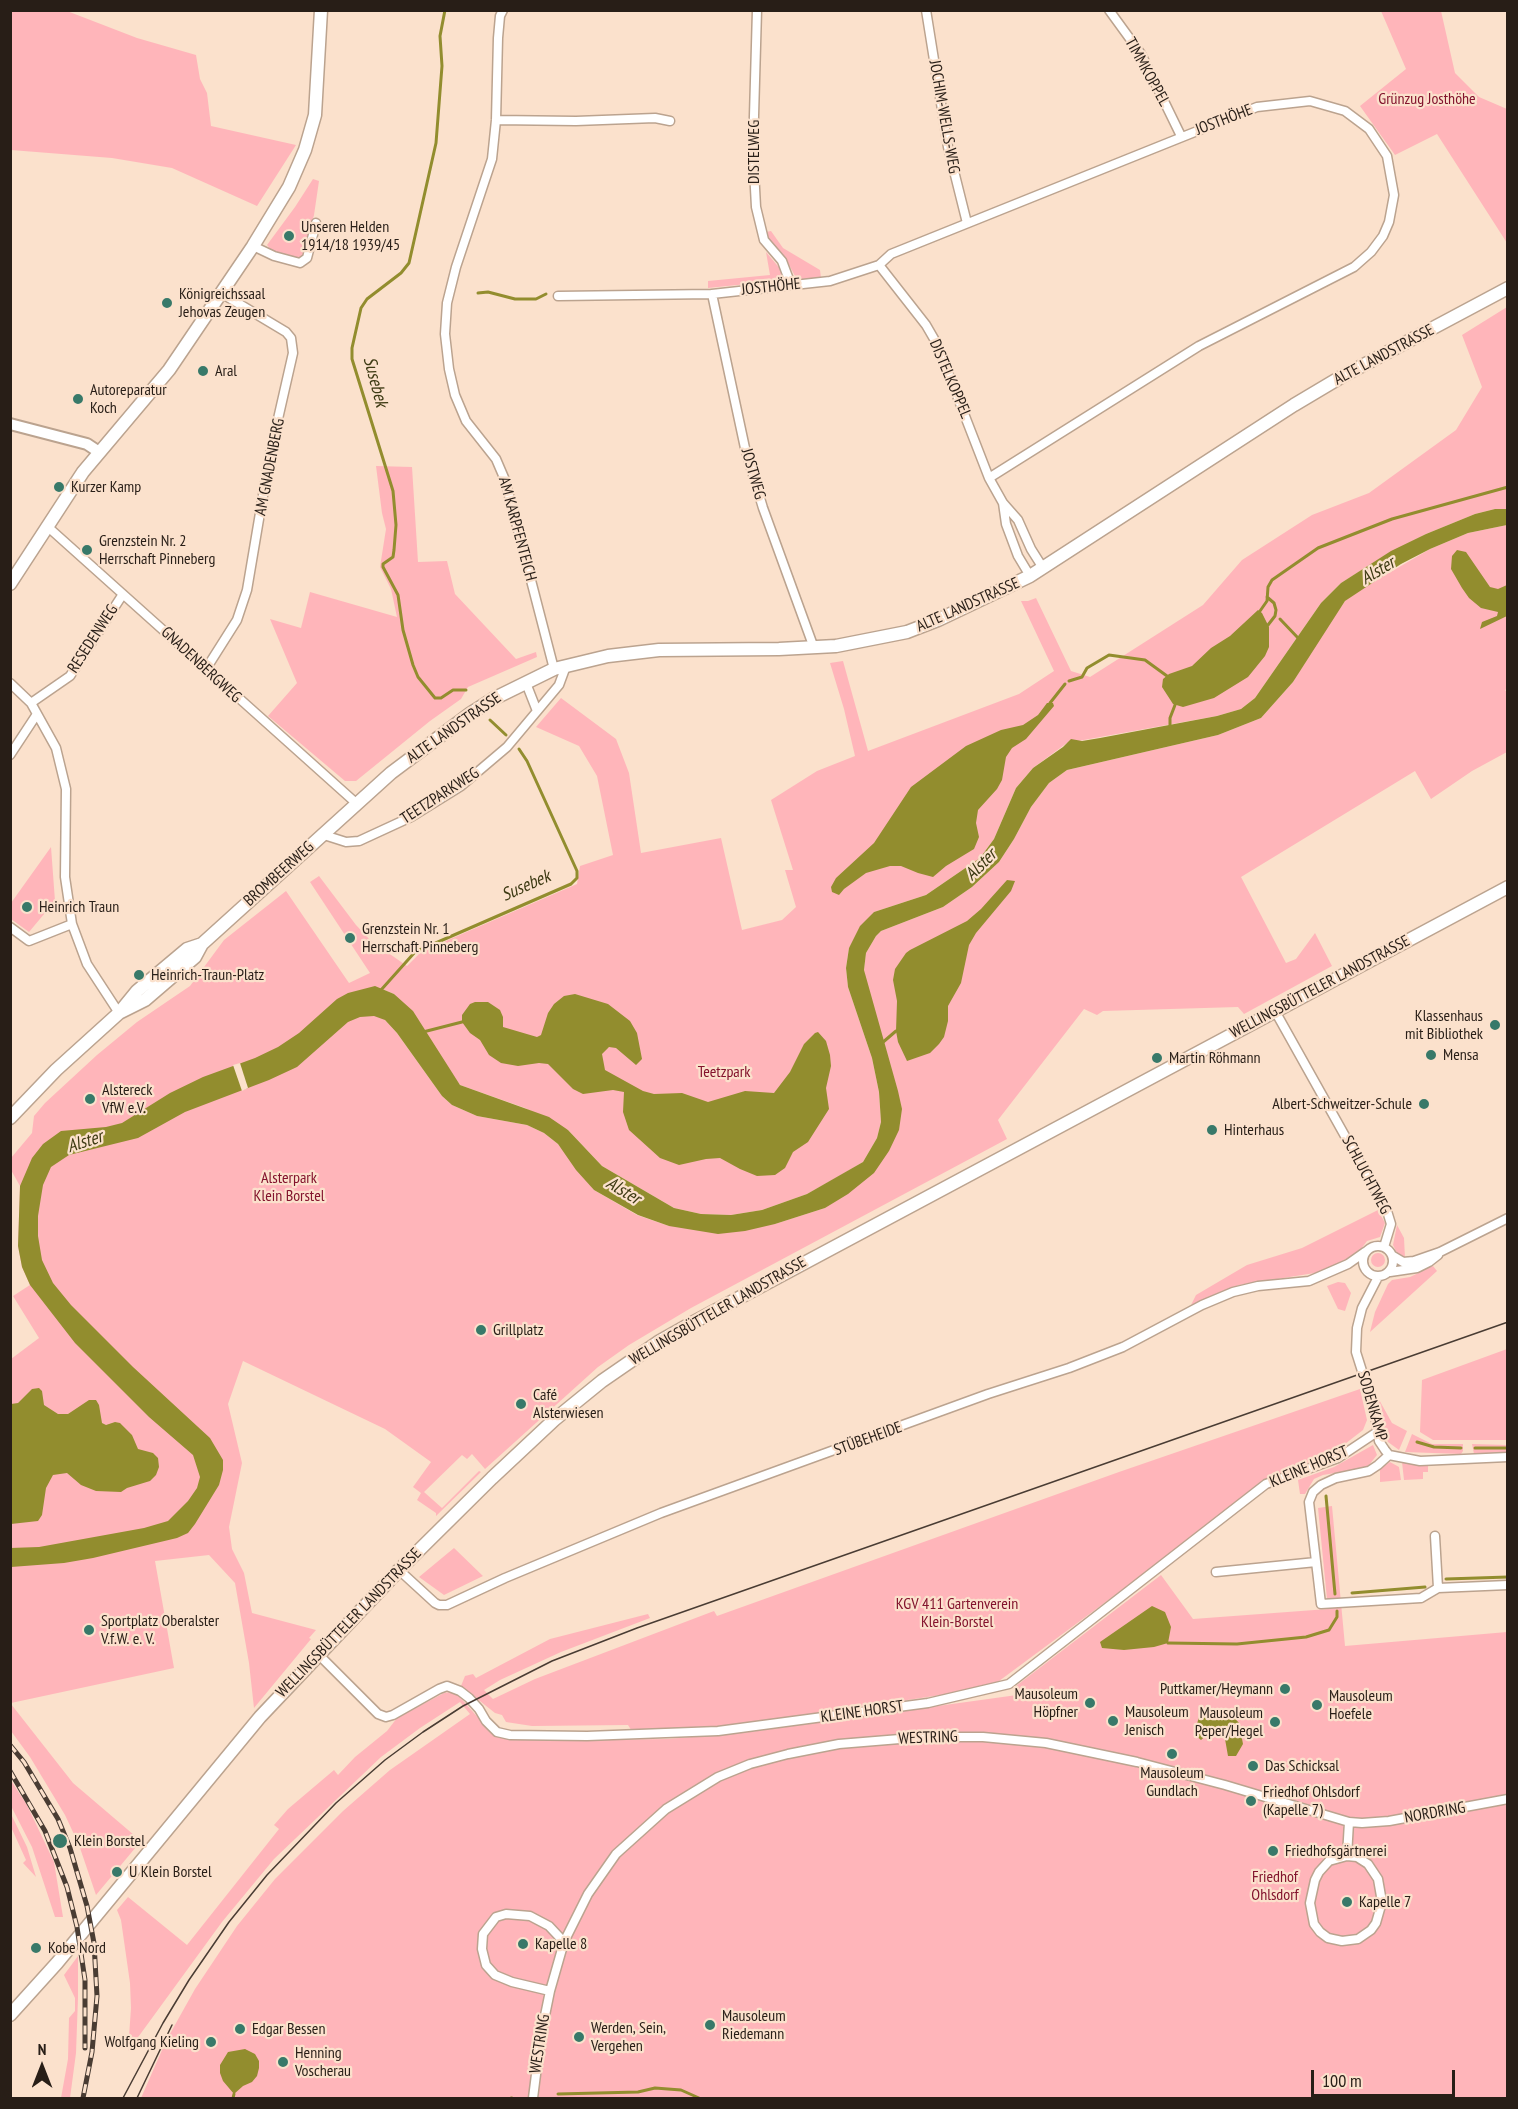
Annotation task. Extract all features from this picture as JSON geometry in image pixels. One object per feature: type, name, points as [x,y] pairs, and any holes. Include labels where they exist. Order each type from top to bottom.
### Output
[{"type":"main road","points":[[10,584],[83,472],[169,370],[253,246],[298,169],[311,133],[318,82],[321,10]]},
{"type":"main road","name":"ALTE LANDSTRASSE","points":[[356,803],[423,748],[471,713],[493,699],[560,668],[608,656],[658,650],[814,648],[871,640],[907,632],[963,610],[1043,568],[1341,377],[1508,288]]},
{"type":"main road","name":"BROMBEERWEG","points":[[10,1118],[56,1070],[119,1013],[145,984],[188,949],[201,944],[356,803]]},
{"type":"main road","name":"WELLINGSBÜTTELER LANDSTRASSE","points":[[10,2015],[57,1963],[260,1717],[318,1654],[492,1478],[554,1420],[602,1381],[660,1341],[1508,887]]},
{"type":"street","name":"AM KARPFENTEICH","points":[[503,10],[500,16],[498,38],[496,120],[492,159],[456,267],[447,303],[445,334],[455,395],[466,421],[496,459],[505,480],[560,668]]},
{"type":"street","name":"DISTELWEG","points":[[758,10],[753,151],[756,207],[764,240],[782,261],[790,285]]},
{"type":"street","name":"JOCHIM-WELLS-WEG","points":[[926,10],[948,147],[967,223]]},
{"type":"street","name":"TIMMKOPPEL","points":[[1109,10],[1141,54],[1181,136]]},
{"type":"street","name":"JOSTHÖHE","points":[[558,296],[712,294],[830,281],[879,265],[891,254],[1257,107],[1310,101],[1345,111],[1366,126],[1387,156],[1394,195],[1389,222],[1371,252],[1354,267],[1199,346],[989,478]]},
{"type":"street","points":[[496,120],[576,121],[655,118],[670,121]]},
{"type":"street","points":[[253,246],[274,256],[300,263],[307,258],[316,223]]},
{"type":"street","name":"DISTELKOPPEL","points":[[879,265],[926,325],[937,344],[989,478],[1003,503],[1018,520],[1031,549],[1043,568]]},
{"type":"street","name":"AM GNADENBERG","points":[[206,669],[237,620],[247,590],[270,453],[293,353],[291,338],[286,332],[221,293]]},
{"type":"street","name":"JOSTWEG","points":[[712,294],[745,448],[763,508],[814,648]]},
{"type":"street","points":[[10,424],[87,444],[99,452]]},
{"type":"street","name":"DISTELKOPPEL","points":[[1003,503],[1006,524],[1018,556],[1030,576]]},
{"type":"street","name":"GNADENBERGWEG","points":[[48,527],[356,803]]},
{"type":"street","name":"RESEDENWEG","points":[[31,703],[70,676],[123,594]]},
{"type":"street","name":"TEETZPARKWEG","points":[[324,834],[337,840],[353,842],[411,817],[461,786],[507,747],[559,685],[560,668]]},
{"type":"street","points":[[526,683],[537,711]]},
{"type":"street","points":[[10,684],[31,703],[56,748],[66,789],[65,877],[72,924],[87,964],[119,1013]]},
{"type":"street","points":[[10,755],[37,714]]},
{"type":"street","points":[[10,927],[29,941],[72,924]]},
{"type":"street","name":"SCHLUCHTWEG","points":[[1275,1011],[1387,1210],[1391,1224],[1384,1247]]},
{"type":"street","points":[[1440,1252],[1437,1257],[1417,1268],[1377,1276],[1370,1274],[1364,1267],[1365,1252],[1374,1246],[1384,1247],[1403,1262],[1414,1261],[1440,1252],[1508,1218]]},
{"type":"street","name":"STÜBEHEIDE","points":[[399,1570],[435,1603],[447,1605],[661,1513],[1123,1347],[1202,1305],[1233,1292],[1309,1281],[1348,1264],[1365,1252]]},
{"type":"street","points":[[1390,1272],[1393,1256]]},
{"type":"street","points":[[1348,1264],[1364,1267]]},
{"type":"street","name":"SODENKAMP","points":[[1377,1276],[1362,1308],[1357,1328],[1356,1352],[1374,1409],[1379,1441],[1389,1455],[1420,1461],[1508,1457]]},
{"type":"street","name":"KLEINE HORST","points":[[318,1654],[378,1714],[386,1717],[393,1715],[447,1686],[460,1691],[469,1698],[497,1732],[510,1735],[587,1736],[718,1731],[928,1703],[1009,1684],[1266,1484],[1338,1458],[1377,1432]]},
{"type":"street","points":[[1389,1455],[1369,1471],[1336,1478],[1321,1485],[1313,1492],[1310,1502],[1321,1604],[1420,1598],[1438,1588],[1508,1585]]},
{"type":"street","points":[[1435,1536],[1438,1588]]},
{"type":"street","points":[[1216,1572],[1316,1562]]},
{"type":"street","name":"WESTRING","points":[[533,2098],[541,2035],[550,1991],[564,1942],[588,1894],[616,1854],[666,1809],[718,1777],[750,1764],[839,1744],[924,1737],[983,1737],[1046,1743],[1181,1773],[1348,1822],[1362,1823]]},
{"type":"street","name":"NORDRING","points":[[1362,1823],[1418,1816],[1508,1799]]},
{"type":"street","points":[[1347,1856],[1348,1822]]},
{"type":"street","points":[[1347,1856],[1357,1857],[1368,1864],[1378,1879],[1382,1902],[1376,1923],[1371,1930],[1358,1939],[1342,1941],[1328,1938],[1320,1932],[1314,1924],[1310,1903],[1319,1872],[1329,1861],[1347,1856]]},
{"type":"street","name":"WESTRING","points":[[550,1991],[512,1982],[495,1975],[486,1965],[482,1949],[483,1934],[496,1917],[506,1914],[530,1916],[549,1926],[564,1942]]},
{"type":"green space","points":[[10,11],[67,11],[137,38],[196,55],[200,79],[207,93],[211,126],[296,145],[257,206],[172,168],[112,158],[11,150]]},
{"type":"green space","name":"Grünzug Josthöhe","points":[[1381,11],[1441,11],[1455,73],[1479,97],[1507,109],[1507,243],[1437,134],[1395,155],[1360,106],[1406,69]]},
{"type":"green space","points":[[313,179],[319,181],[314,215],[303,256],[297,259],[272,251],[267,245]]},
{"type":"green space","points":[[771,231],[783,248],[820,270],[821,278],[803,280],[795,276],[787,261],[770,242],[766,232]]},
{"type":"green space","points":[[766,252],[782,271],[776,281],[708,288],[708,281],[770,275]]},
{"type":"green space","name":"Alsterpark Klein Borstel","points":[[1507,307],[1507,509],[1495,509],[1475,514],[1426,534],[1391,552],[1341,583],[1321,603],[1255,698],[1241,709],[1217,716],[1067,743],[1033,768],[1016,788],[994,839],[980,858],[926,895],[874,912],[849,948],[846,968],[848,987],[872,1058],[879,1092],[881,1122],[877,1138],[863,1162],[807,1194],[762,1210],[731,1215],[701,1214],[674,1208],[602,1166],[568,1130],[525,1108],[460,1085],[394,994],[382,989],[385,1020],[397,1033],[442,1096],[452,1105],[477,1116],[527,1125],[544,1133],[558,1144],[594,1190],[637,1215],[669,1226],[775,1224],[825,1208],[889,1151],[864,970],[866,953],[876,936],[881,931],[943,907],[972,887],[999,862],[1031,807],[1049,783],[1067,770],[1218,735],[1261,718],[1293,682],[1324,631],[1345,601],[1353,594],[1430,549],[1468,533],[1507,525],[1508,688],[1505,690],[1508,694],[1507,752],[1472,771],[1431,799],[1415,771],[1241,877],[1286,963],[1296,959],[1315,933],[1332,966],[1244,1014],[1238,1007],[1103,1011],[1097,1015],[1084,1009],[998,1120],[1007,1139],[691,1308],[629,1345],[598,1367],[485,1469],[472,1454],[467,1459],[462,1455],[424,1492],[442,1508],[479,1471],[481,1472],[436,1516],[436,1513],[417,1500],[421,1493],[413,1487],[431,1462],[385,1429],[243,1361],[228,1404],[242,1463],[229,1527],[232,1549],[244,1573],[252,1613],[316,1630],[309,1638],[311,1639],[254,1708],[249,1663],[235,1583],[209,1555],[155,1561],[174,1668],[11,1703],[11,1359],[39,1338],[13,1296],[30,1285],[22,1267],[18,1246],[20,1186],[11,1170],[11,1158],[32,1133],[34,1116],[45,1103],[137,1022],[190,986],[224,940],[286,891],[349,983],[370,973],[310,882],[319,876],[371,941],[407,966],[419,954],[448,940],[577,884],[580,866],[613,855],[597,776],[579,746],[536,727],[561,698],[616,739],[629,773],[641,853],[721,838],[742,930],[782,920],[796,907],[785,870],[793,870],[771,800],[817,771],[855,756],[830,663],[843,661],[868,751],[1019,694],[1054,671],[1021,601],[1036,598],[1071,671],[1090,677],[1203,605],[1242,560],[1312,515],[1369,493],[1456,430],[1482,387],[1462,335]]},
{"type":"green space","points":[[376,466],[412,467],[418,562],[447,561],[455,594],[516,659],[536,652],[537,657],[468,687],[461,699],[356,781],[345,781],[268,716],[297,683],[270,619],[301,628],[310,592],[397,617],[391,589],[380,567],[386,529]]},
{"type":"green space","points":[[51,847],[55,901],[29,932],[11,919],[11,903]]},
{"type":"green space","points":[[1378,1210],[1385,1223],[1380,1237],[1367,1241],[1358,1253],[1321,1272],[1239,1285],[1191,1305],[1196,1295],[1247,1265],[1302,1248]]},
{"type":"green space","points":[[1397,1225],[1404,1238],[1405,1258],[1398,1255],[1393,1245]]},
{"type":"green space","points":[[1375,1253],[1381,1253],[1385,1260],[1381,1267],[1375,1267],[1371,1263],[1371,1257]]},
{"type":"green space","points":[[1433,1266],[1437,1271],[1370,1332],[1375,1312],[1388,1284],[1392,1280],[1410,1277]]},
{"type":"green space","points":[[1338,1282],[1345,1283],[1351,1293],[1345,1311],[1338,1309],[1327,1286]]},
{"type":"green space","points":[[1507,1349],[1507,1440],[1433,1440],[1420,1432],[1422,1380]]},
{"type":"green space","name":"KGV 411 Gartenverein Klein-Borstel","points":[[1360,1389],[1367,1420],[1363,1430],[1321,1459],[1264,1480],[1215,1521],[995,1684],[980,1689],[717,1729],[633,1733],[628,1725],[532,1726],[506,1722],[502,1715],[495,1713],[461,1686],[465,1676],[473,1674],[476,1678],[550,1639],[648,1614],[650,1618],[561,1652],[500,1680],[484,1690],[493,1699],[535,1679],[714,1611],[717,1616],[1119,1472]]},
{"type":"green space","points":[[1377,1396],[1392,1423],[1407,1431],[1399,1450],[1388,1442],[1383,1434]]},
{"type":"green space","points":[[1412,1434],[1432,1444],[1463,1444],[1463,1451],[1461,1454],[1405,1452]]},
{"type":"green space","points":[[1472,1444],[1507,1445],[1507,1453],[1474,1454]]},
{"type":"green space","points":[[1373,1445],[1377,1455],[1369,1465],[1370,1467],[1323,1475],[1314,1479],[1305,1494],[1300,1494],[1298,1480],[1334,1467]]},
{"type":"green space","points":[[1390,1462],[1399,1467],[1401,1480],[1380,1482],[1380,1469]]},
{"type":"green space","points":[[1402,1462],[1428,1463],[1428,1472],[1423,1472],[1423,1479],[1404,1480]]},
{"type":"green space","name":"Friedhof Ohlsdorf","points":[[1332,1506],[1345,1646],[1507,1632],[1507,2098],[141,2098],[166,2041],[195,1989],[237,1926],[275,1879],[343,1811],[390,1770],[470,1714],[460,1702],[420,1728],[381,1757],[274,1859],[222,1922],[128,2051],[130,1983],[121,1920],[117,1910],[128,1897],[187,1945],[279,1829],[274,1825],[288,1809],[334,1770],[338,1775],[355,1757],[387,1731],[397,1718],[444,1693],[451,1692],[458,1695],[482,1722],[510,1738],[590,1740],[667,1739],[750,1732],[1017,1695],[1016,1686],[1161,1575],[1193,1619],[1328,1609],[1318,1508]]},
{"type":"green space","points":[[454,1548],[483,1576],[444,1595],[419,1577]]},
{"type":"green space","points":[[11,1704],[73,1783],[141,1841],[96,1895],[79,1845],[65,1815],[30,1757],[11,1731]]},
{"type":"green space","points":[[10,1779],[27,1805],[54,1862],[63,1917],[55,1917],[32,1847],[11,1806]]},
{"type":"green space","points":[[11,1814],[27,1847],[36,1877],[23,1863],[26,1860],[11,1827]]},
{"type":"green space","points":[[78,1956],[76,2053],[70,2098],[61,2098],[68,2059],[69,2018],[75,2011],[75,1998],[64,1975]]},
{"type":"water","name":"Alster","points":[[1495,509],[1507,509],[1507,525],[1468,533],[1430,549],[1401,564],[1345,601],[1293,682],[1261,718],[1218,735],[1067,770],[1049,783],[1031,807],[999,862],[972,887],[943,907],[881,931],[876,936],[866,953],[864,970],[902,1109],[899,1130],[889,1151],[874,1173],[848,1194],[825,1208],[775,1224],[718,1234],[669,1226],[638,1215],[594,1190],[576,1170],[558,1144],[544,1133],[527,1125],[477,1116],[452,1105],[442,1096],[397,1033],[385,1020],[374,1016],[360,1017],[348,1022],[297,1067],[185,1112],[138,1138],[69,1155],[51,1167],[43,1185],[38,1216],[38,1236],[42,1260],[53,1283],[71,1305],[133,1367],[210,1438],[223,1460],[223,1470],[219,1485],[188,1533],[177,1538],[93,1558],[64,1563],[11,1567],[10,1548],[39,1547],[144,1528],[168,1521],[188,1501],[197,1488],[200,1477],[193,1455],[149,1417],[75,1343],[30,1285],[22,1267],[18,1246],[20,1186],[32,1158],[43,1144],[61,1131],[106,1127],[122,1123],[170,1093],[278,1047],[299,1033],[337,999],[348,993],[375,986],[394,994],[413,1011],[460,1085],[549,1117],[568,1130],[602,1166],[674,1208],[701,1214],[731,1215],[762,1210],[807,1194],[863,1162],[877,1138],[881,1122],[879,1092],[872,1058],[848,987],[846,968],[849,948],[860,926],[874,912],[926,895],[980,858],[994,839],[1016,788],[1033,768],[1071,739],[1082,741],[1100,738],[1217,716],[1241,709],[1255,698],[1321,603],[1341,583],[1391,551],[1426,534],[1475,514]]},
{"type":"water","points":[[1457,550],[1466,552],[1490,587],[1498,589],[1507,585],[1507,616],[1480,629],[1482,622],[1497,616],[1498,612],[1481,608],[1469,598],[1462,588],[1451,569],[1452,556]]},
{"type":"water","points":[[1258,610],[1269,627],[1269,647],[1265,656],[1248,677],[1214,698],[1183,707],[1173,704],[1162,687],[1163,679],[1169,674],[1192,666]]},
{"type":"water","points":[[1047,703],[1053,703],[1054,706],[1026,739],[1012,748],[1006,757],[1002,780],[978,810],[976,823],[979,837],[974,849],[933,877],[901,866],[890,866],[866,873],[839,895],[832,892],[831,887],[836,878],[874,843],[911,787],[966,746],[1001,730],[1023,725],[1038,715]]},
{"type":"water","points":[[1007,880],[1015,881],[1011,891],[976,933],[969,945],[961,983],[948,1006],[948,1021],[944,1037],[930,1053],[907,1061],[898,1042],[896,1031],[897,1001],[893,980],[895,969],[910,950],[967,921]]},
{"type":"water","points":[[575,994],[608,1004],[630,1021],[637,1033],[642,1059],[636,1065],[616,1048],[609,1047],[602,1054],[605,1070],[643,1091],[654,1094],[682,1093],[708,1102],[745,1091],[774,1093],[790,1072],[804,1044],[818,1032],[826,1041],[830,1055],[831,1066],[826,1088],[829,1109],[808,1142],[793,1152],[785,1168],[775,1175],[757,1176],[720,1158],[679,1165],[660,1158],[629,1130],[623,1112],[624,1092],[613,1090],[583,1094],[573,1089],[548,1064],[518,1066],[501,1063],[489,1055],[480,1040],[470,1033],[462,1022],[462,1015],[470,1004],[488,1002],[500,1010],[503,1027],[537,1037],[541,1035],[548,1013],[554,1004],[564,996]]},
{"type":"water","points":[[39,1388],[42,1391],[44,1405],[58,1414],[68,1414],[89,1400],[96,1400],[102,1423],[106,1425],[120,1423],[132,1435],[138,1449],[153,1453],[158,1458],[159,1467],[156,1475],[150,1481],[121,1492],[96,1491],[81,1485],[67,1473],[53,1475],[46,1488],[42,1515],[38,1521],[11,1524],[11,1404],[18,1403],[32,1389]]},
{"type":"water","points":[[1152,1606],[1165,1612],[1171,1627],[1168,1643],[1124,1650],[1102,1648],[1100,1642]]},
{"type":"water","points":[[1214,1709],[1230,1713],[1239,1723],[1243,1744],[1236,1756],[1228,1756],[1225,1739],[1217,1731],[1211,1731],[1201,1740],[1194,1734],[1199,1717]]},
{"type":"water","points":[[245,2049],[255,2054],[259,2061],[259,2068],[252,2082],[234,2094],[223,2081],[220,2065],[228,2052]]},
{"type":"pier","points":[[240,1063],[248,1088],[242,1091],[233,1065]]},
{"type":"waterway","name":"Susebek","points":[[445,10],[440,36],[442,66],[436,143],[409,263],[401,273],[367,299],[361,308],[352,348],[352,359],[393,491],[396,525],[394,550],[393,557],[383,564],[383,567],[398,595],[403,630],[413,665],[418,677],[435,698],[441,698],[453,690],[466,690]]},
{"type":"waterway","points":[[478,293],[488,292],[515,299],[536,299],[546,294]]},
{"type":"waterway","points":[[1260,611],[1267,601],[1268,587],[1272,580],[1318,548],[1392,519],[1508,487]]},
{"type":"waterway","points":[[1267,597],[1274,603],[1276,610],[1275,616],[1268,625]]},
{"type":"waterway","points":[[1280,619],[1299,639]]},
{"type":"waterway","points":[[1069,681],[1082,677],[1087,668],[1109,655],[1145,660],[1167,676]]},
{"type":"waterway","points":[[1050,703],[1065,684]]},
{"type":"waterway","points":[[1170,726],[1170,718],[1175,705]]},
{"type":"waterway","name":"Susebek","points":[[490,720],[506,735]]},
{"type":"waterway","name":"Susebek","points":[[381,990],[415,952],[571,884],[577,878],[577,871],[527,761],[519,749]]},
{"type":"waterway","points":[[423,1032],[462,1022]]},
{"type":"waterway","points":[[882,1043],[896,1031]]},
{"type":"waterway","points":[[1417,1442],[1434,1447],[1461,1448]]},
{"type":"waterway","points":[[1475,1448],[1508,1448]]},
{"type":"waterway","points":[[1326,1496],[1335,1594]]},
{"type":"waterway","points":[[1446,1579],[1508,1577]]},
{"type":"waterway","points":[[1352,1593],[1425,1587]]},
{"type":"waterway","points":[[1168,1643],[1237,1644],[1306,1637],[1329,1630],[1337,1617],[1337,1611]]},
{"type":"waterway","points":[[558,2094],[638,2092],[655,2088],[681,2090],[699,2098]]},
{"type":"waterway","points":[[233,2098],[234,2094]]},
{"type":"tram line","points":[[123,2098],[189,1980],[229,1922],[267,1875],[336,1803],[385,1760],[463,1706],[552,1661],[637,1628],[1508,1322]]},
{"type":"tram line","points":[[137,2098],[172,2025]]},
{"type":"railway","points":[[10,1745],[24,1762],[58,1819],[70,1848],[87,1906],[94,1943],[97,1996],[92,2052],[83,2098]]},
{"type":"railway","points":[[10,1771],[45,1831],[67,1887],[77,1927],[85,1980],[85,2048]]},
{"type":"place","name":"Unseren Helden 1914/18 1939/45","points":[[289,236]]},
{"type":"place","name":"Königreichssaal Jehovas Zeugen","points":[[167,303]]},
{"type":"place","name":"Aral","points":[[203,371]]},
{"type":"place","name":"Autoreparatur Koch","points":[[78,399]]},
{"type":"place","name":"Kurzer Kamp","points":[[59,487]]},
{"type":"place","name":"Grenzstein Nr. 2 Herrschaft Pinneberg","points":[[87,550]]},
{"type":"place","name":"Heinrich Traun","points":[[27,907]]},
{"type":"place","name":"Grenzstein Nr. 1 Herrschaft Pinneberg","points":[[350,938]]},
{"type":"place","name":"Heinrich-Traun-Platz","points":[[139,975]]},
{"type":"place","name":"Klassenhaus mit Bibliothek","points":[[1495,1025]]},
{"type":"place","name":"Mensa","points":[[1431,1055]]},
{"type":"place","name":"Martin Röhmann","points":[[1157,1058]]},
{"type":"place","name":"Alstereck VfW e.V.","points":[[90,1099]]},
{"type":"place","name":"Albert-Schweitzer-Schule","points":[[1424,1104]]},
{"type":"place","name":"Hinterhaus","points":[[1212,1130]]},
{"type":"place","name":"Grillplatz","points":[[481,1330]]},
{"type":"place","name":"Café Alsterwiesen","points":[[521,1404]]},
{"type":"place","name":"Sportplatz Oberalster V.f.W. e. V.","points":[[89,1630]]},
{"type":"place","name":"Puttkamer/Heymann","points":[[1285,1689]]},
{"type":"place","name":"Mausoleum Höpfner","points":[[1090,1703]]},
{"type":"place","name":"Mausoleum Hoefele","points":[[1317,1705]]},
{"type":"place","name":"Mausoleum Jenisch","points":[[1113,1721]]},
{"type":"place","name":"Mausoleum Peper/Hegel","points":[[1275,1722]]},
{"type":"place","name":"Mausoleum Gundlach","points":[[1172,1754]]},
{"type":"place","name":"Das Schicksal","points":[[1253,1766]]},
{"type":"place","name":"Friedhof Ohlsdorf (Kapelle 7)","points":[[1251,1801]]},
{"type":"place","name":"Klein Borstel","points":[[60,1841]]},
{"type":"place","name":"Friedhofsgärtnerei","points":[[1273,1851]]},
{"type":"place","name":"U Klein Borstel","points":[[117,1872]]},
{"type":"place","name":"Kapelle 7","points":[[1347,1902]]},
{"type":"place","name":"Kapelle 8","points":[[523,1944]]},
{"type":"place","name":"Kobe Nord","points":[[36,1948]]},
{"type":"place","name":"Mausoleum Riedemann","points":[[710,2025]]},
{"type":"place","name":"Edgar Bessen","points":[[240,2029]]},
{"type":"place","name":"Werden, Sein, Vergehen","points":[[579,2037]]},
{"type":"place","name":"Wolfgang Kieling","points":[[211,2042]]},
{"type":"place","name":"Henning Voscherau","points":[[283,2062]]},
{"type":"park label","name":"Teetzpark","points":[[724,1072]]}]
